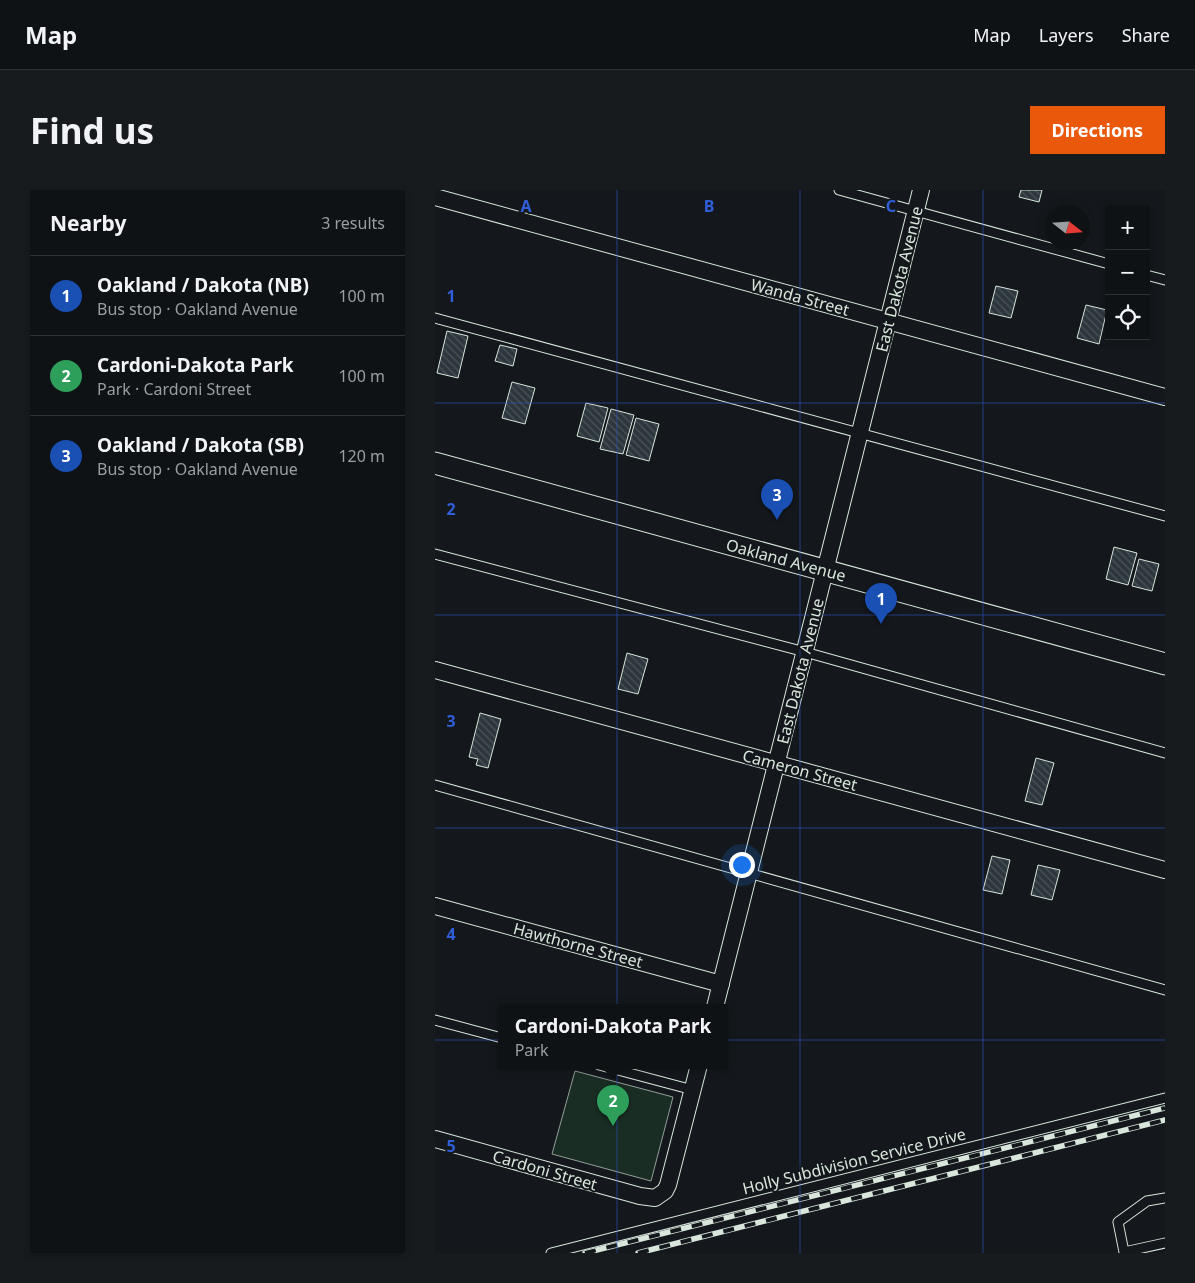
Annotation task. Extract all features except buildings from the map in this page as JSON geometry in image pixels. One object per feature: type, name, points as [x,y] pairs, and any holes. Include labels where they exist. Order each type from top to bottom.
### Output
[{"type":"street","name":"East Dakota Avenue","points":[[716,1004],[921,190]]},
{"type":"street","name":"Wanda Street","points":[[435,196],[1165,397]]},
{"type":"street","name":"Oakland Avenue","points":[[435,463],[1165,664]]},
{"type":"street","name":"Cameron Street","points":[[435,670],[1165,870]]},
{"type":"street","name":"Hawthorne Street","points":[[435,906],[721,984]]},
{"type":"street","points":[[693,1090],[698,1069]]},
{"type":"street","name":"Cardoni Street","points":[[435,1139],[640,1196],[655,1198],[665,1191],[668,1185],[693,1090]]},
{"type":"lane","points":[[839,190],[1105,263]]},
{"type":"lane","points":[[1150,276],[1165,280]]},
{"type":"lane","points":[[435,318],[1165,516]]},
{"type":"lane","points":[[435,554],[805,652],[1165,753]]},
{"type":"lane","points":[[435,785],[1165,990]]},
{"type":"lane","points":[[435,1020],[498,1037]]},
{"type":"lane","points":[[614,1069],[693,1090]]},
{"type":"lane","name":"Holly Subdivision Service Drive","points":[[551,1253],[1165,1098]]},
{"type":"lane","points":[[1165,1198],[1147,1201],[1118,1222],[1124,1252],[1165,1243]]},
{"type":"green space","points":[[575,1071],[673,1097],[651,1181],[552,1154]]},
{"type":"railway","points":[[585,1253],[1165,1108]]},
{"type":"railway","points":[[638,1253],[1165,1120]]},
{"type":"place","name":"Oakland / Dakota (SB)","points":[[777,520]]},
{"type":"place","name":"Oakland / Dakota (NB)","points":[[881,624]]},
{"type":"place","name":"Cardoni-Dakota Park","points":[[613,1126]]}]
